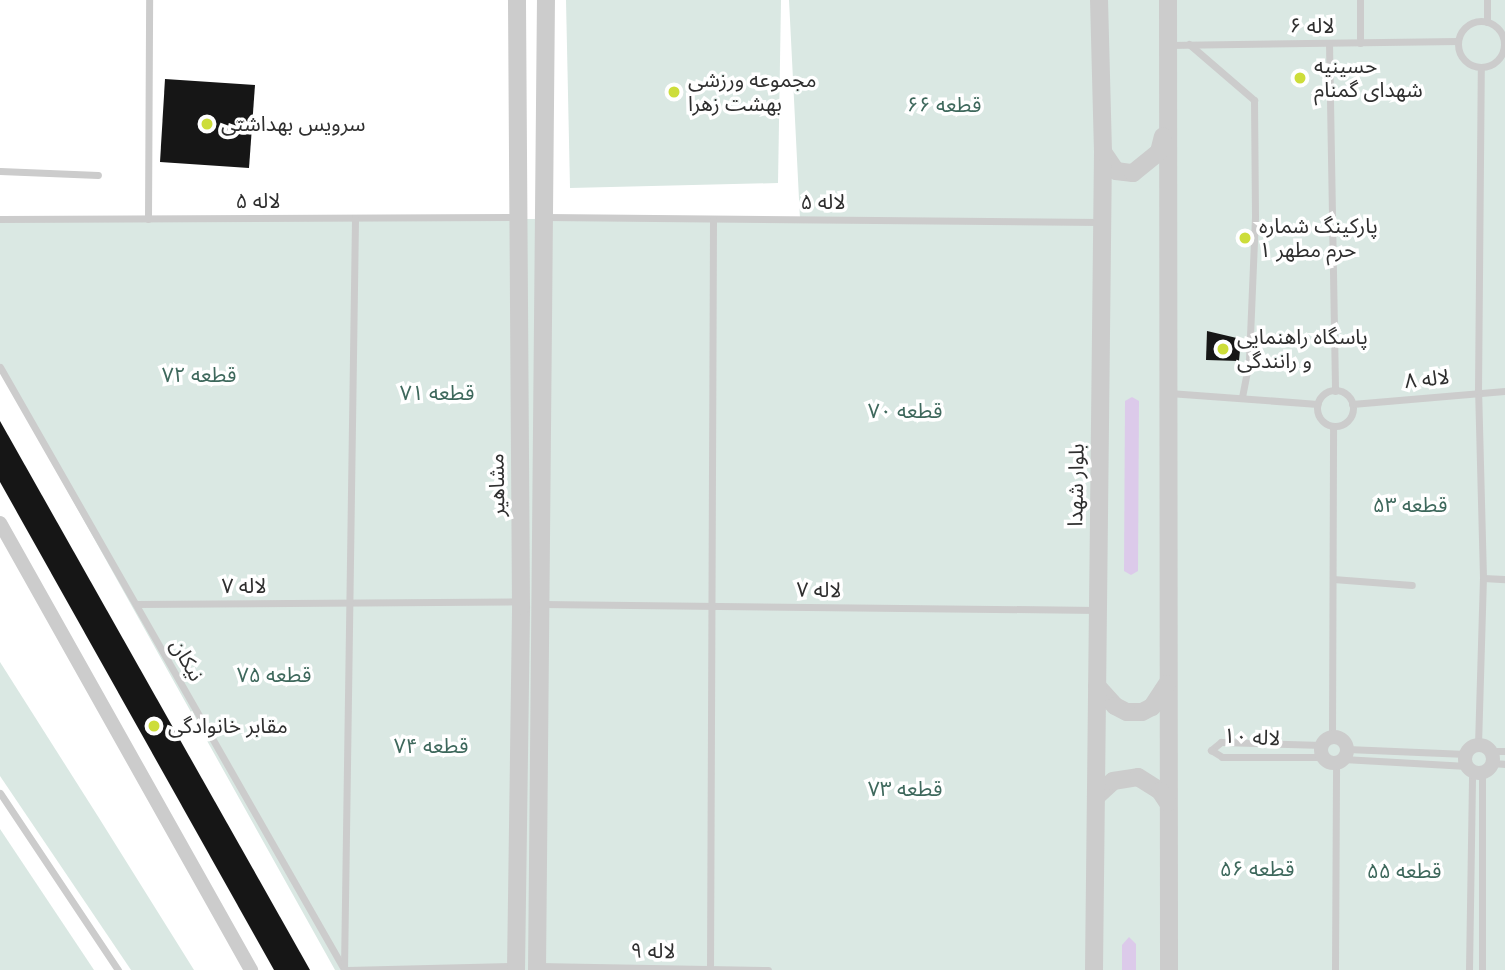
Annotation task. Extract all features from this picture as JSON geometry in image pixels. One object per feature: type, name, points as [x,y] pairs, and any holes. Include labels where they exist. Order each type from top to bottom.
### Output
[{"type":"street","name":"مشاهیر","points":[[516,968],[521,601],[517,0]]},
{"type":"street","points":[[537,968],[546,0]]},
{"type":"street","name":"بلوار شهدا","points":[[1094,970],[1103,152],[1099,0]]},
{"type":"street","points":[[1168,0],[1168,970]]},
{"type":"street","points":[[517,79],[546,79]]},
{"type":"street","points":[[1103,152],[1116,171],[1133,173],[1158,152],[1166,123]]},
{"type":"street","points":[[0,523],[251,970]]},
{"type":"street","points":[[1097,687],[1115,706],[1127,712],[1142,712],[1152,708],[1168,682]]},
{"type":"street","points":[[1096,797],[1113,781],[1138,777],[1160,790],[1168,803]]},
{"type":"lane","points":[[148,219],[149,0]]},
{"type":"lane","points":[[1360,0],[1360,43]]},
{"type":"lane","points":[[1487,0],[1487,22]]},
{"type":"lane","points":[[1487,22],[1499,30],[1504,43],[1500,57],[1481,67],[1461,57],[1458,41],[1465,27],[1487,22]]},
{"type":"lane","name":"لاله ۶","points":[[1166,45],[1458,41]]},
{"type":"lane","points":[[1329,43],[1335,391]]},
{"type":"lane","points":[[1189,44],[1254,100],[1255,217],[1249,361],[1242,396]]},
{"type":"lane","points":[[1481,67],[1478,391],[1483,578],[1482,970]]},
{"type":"lane","points":[[0,171],[98,175]]},
{"type":"lane","name":"لاله ۵","points":[[0,219],[517,217]]},
{"type":"lane","name":"لاله ۵","points":[[545,217],[1102,222]]},
{"type":"lane","points":[[355,218],[346,970],[516,968]]},
{"type":"lane","points":[[710,970],[713,219]]},
{"type":"lane","name":"نیکان","points":[[0,367],[346,970]]},
{"type":"lane","points":[[1335,391],[1346,394],[1352,404],[1348,420],[1333,426],[1319,416],[1318,404],[1324,394],[1335,391]]},
{"type":"lane","name":"لاله ۸","points":[[1352,404],[1478,391],[1505,391]]},
{"type":"lane","points":[[1168,393],[1242,396],[1318,404]]},
{"type":"lane","points":[[1333,426],[1335,970]]},
{"type":"lane","points":[[1483,578],[1505,579]]},
{"type":"lane","points":[[1332,579],[1412,585]]},
{"type":"lane","name":"لاله ۷","points":[[136,604],[521,601]]},
{"type":"lane","name":"لاله ۷","points":[[541,604],[1097,610]]},
{"type":"lane","name":"لاله ۱۰","points":[[1484,760],[1334,752],[1221,742],[1211,750],[1222,757],[1334,752],[1484,760]]},
{"type":"lane","points":[[1469,970],[1484,760]]},
{"type":"lane","points":[[0,793],[118,970]]},
{"type":"lane","name":"لاله ۹","points":[[537,968],[768,970]]},
{"type":"green space","name":"مجموعه ورزشی بهشت زهرا","points":[[566,0],[781,0],[778,183],[570,188]]},
{"type":"green space","points":[[789,0],[1505,0],[1505,970],[335,970],[0,370],[0,219],[800,219]]},
{"type":"green space","points":[[0,662],[194,970],[131,970],[0,776]]},
{"type":"green space","points":[[0,829],[94,970],[0,970]]},
{"type":"shaded area","points":[[1132,397],[1139,401],[1138,571],[1131,575],[1124,571],[1125,401]]},
{"type":"shaded area","points":[[1129,937],[1136,944],[1136,970],[1122,970],[1122,945]]},
{"type":"building","name":"سرویس بهداشتی","points":[[165,79],[255,85],[249,168],[160,162]]},
{"type":"building","name":"پاسگاه راهنمایی و رانندگی","points":[[1207,331],[1241,339],[1239,361],[1206,360]]},
{"type":"building","name":"مقابر خانوادگی","points":[[0,421],[310,970],[274,970],[0,482]]},
{"type":"place","name":"حسینیه شهدای گمنام","points":[[1300,78]]},
{"type":"place","name":"مجموعه ورزشی بهشت زهرا","points":[[674,92]]},
{"type":"place","name":"سرویس بهداشتی","points":[[207,124]]},
{"type":"place","name":"پارکینگ شماره ۱ حرم مطهر","points":[[1245,238]]},
{"type":"place","name":"پاسگاه راهنمایی و رانندگی","points":[[1223,349]]},
{"type":"place","name":"مقابر خانوادگی","points":[[154,726]]},
{"type":"park label","name":"قطعه ۶۶","points":[[944,105]]},
{"type":"park label","name":"قطعه ۷۲","points":[[199,375]]},
{"type":"park label","name":"قطعه ۷۱","points":[[437,393]]},
{"type":"park label","name":"قطعه ۷۰","points":[[905,411]]},
{"type":"park label","name":"قطعه ۵۳","points":[[1410,505]]},
{"type":"park label","name":"قطعه ۷۵","points":[[274,675]]},
{"type":"park label","name":"قطعه ۷۴","points":[[431,746]]},
{"type":"park label","name":"قطعه ۷۳","points":[[905,789]]},
{"type":"park label","name":"قطعه ۵۶","points":[[1257,869]]},
{"type":"park label","name":"قطعه ۵۵","points":[[1404,871]]}]
